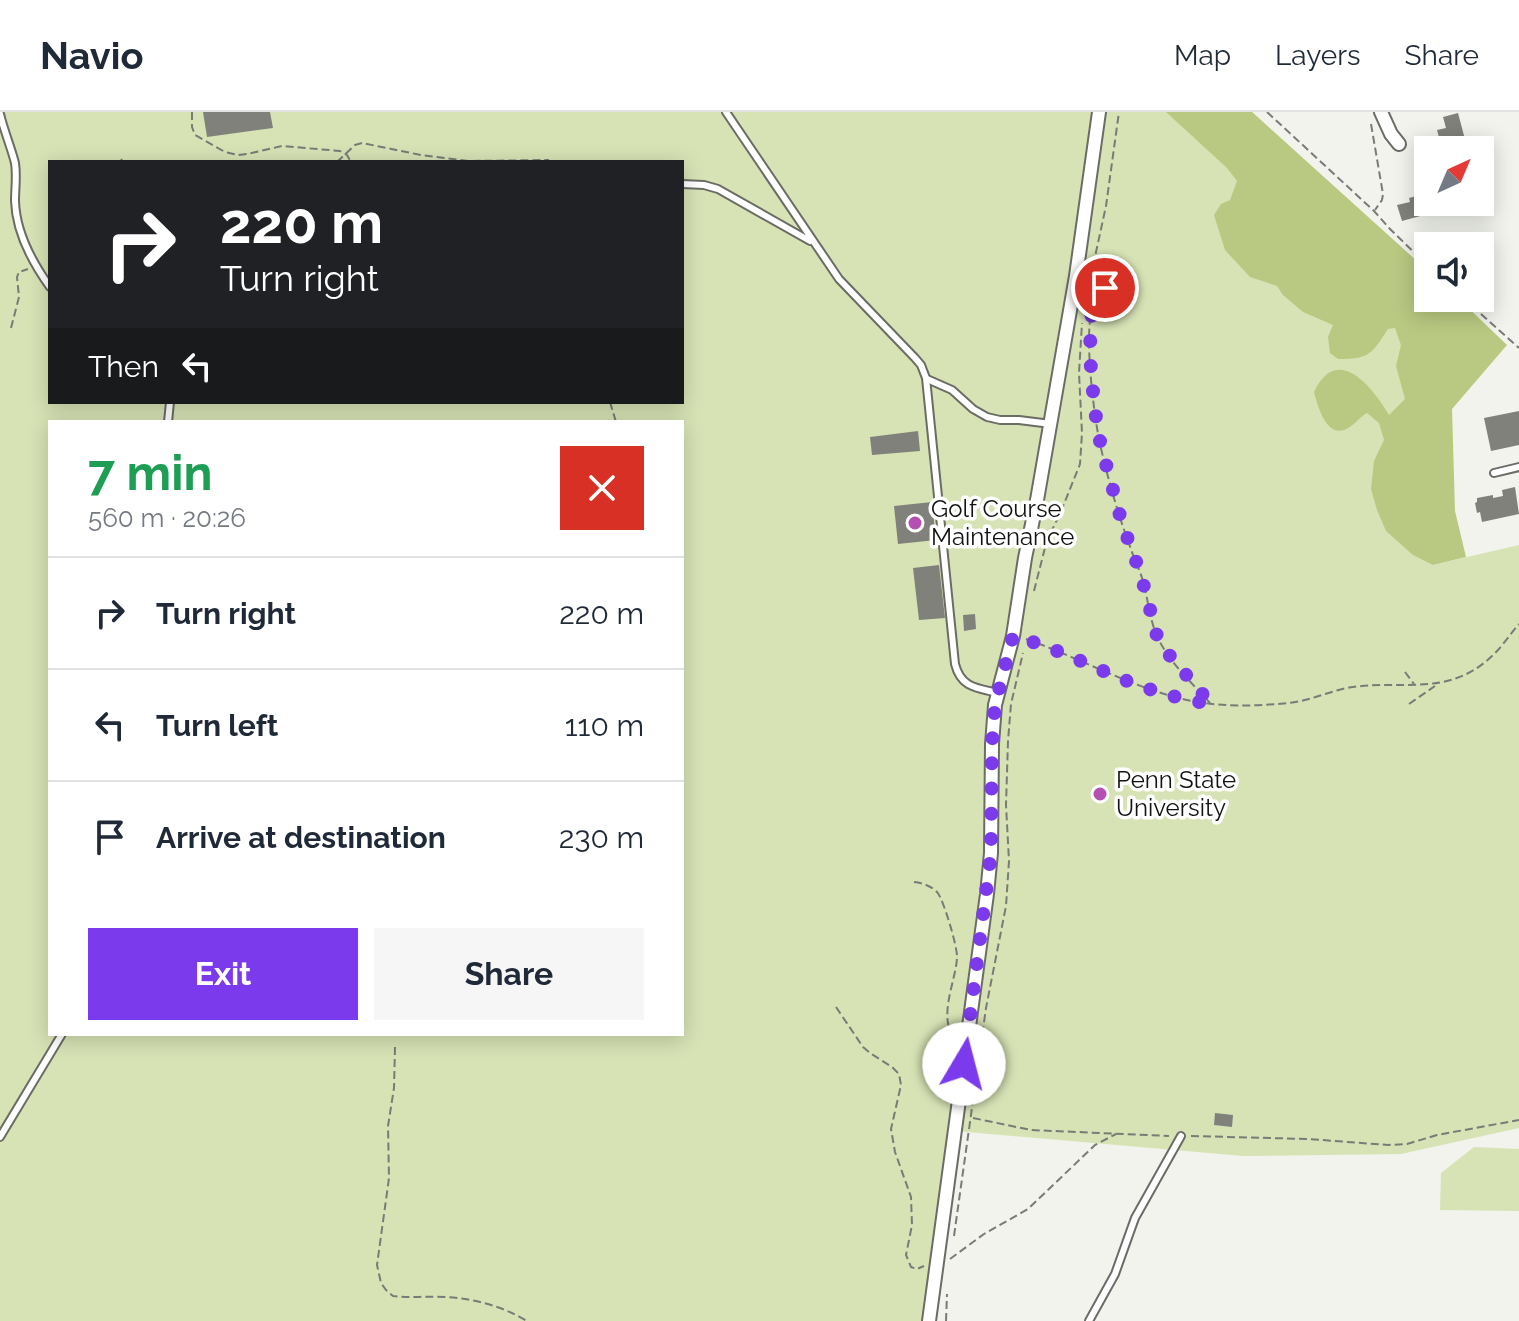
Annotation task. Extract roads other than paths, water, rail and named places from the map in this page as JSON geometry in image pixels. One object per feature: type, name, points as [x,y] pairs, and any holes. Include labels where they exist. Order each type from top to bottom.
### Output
[{"type":"street","points":[[929,1321],[991,853],[992,744],[998,693],[1013,636],[1051,424],[1099,112]]},
{"type":"street","points":[[1381,112],[1399,144]]},
{"type":"lane","points":[[726,112],[813,243],[849,290],[921,365],[926,378],[955,664],[961,680],[968,685],[998,693]]},
{"type":"lane","points":[[0,114],[15,163],[15,202],[20,231],[36,267],[48,284]]},
{"type":"lane","points":[[684,184],[718,189],[813,243]]},
{"type":"lane","points":[[926,378],[952,390],[987,417],[1051,424]]},
{"type":"lane","points":[[1494,473],[1519,467]]},
{"type":"lane","points":[[0,1137],[61,1036]]},
{"type":"lane","points":[[1088,1321],[1115,1274],[1135,1218],[1181,1136]]},
{"type":"place","name":"Golf Course Maintenance","points":[[915,523]]},
{"type":"place","name":"Penn State University","points":[[1100,794]]}]
